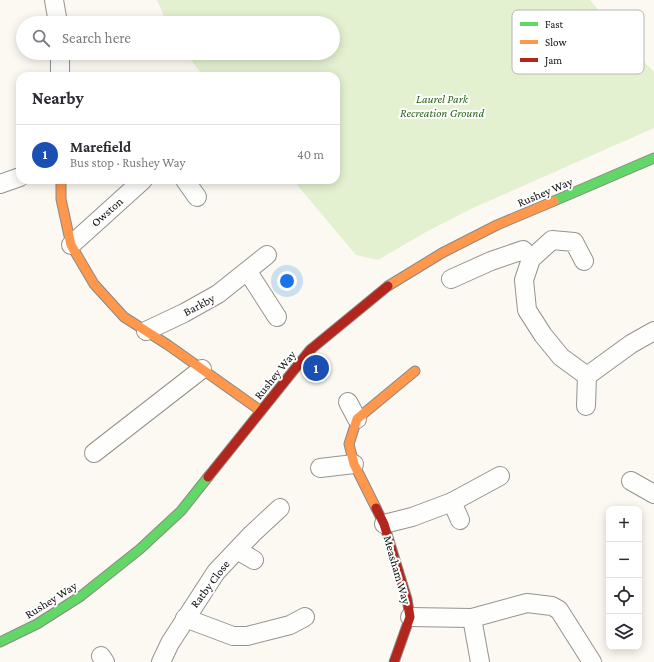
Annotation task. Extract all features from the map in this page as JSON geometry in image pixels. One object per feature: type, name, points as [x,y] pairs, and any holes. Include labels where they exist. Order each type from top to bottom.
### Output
[{"type":"street","points":[[54,0],[57,16]]},
{"type":"street","points":[[60,60],[60,72]]},
{"type":"street","name":"Rushey Way","points":[[0,642],[37,624],[81,596],[140,549],[181,511],[310,350],[391,284],[442,253],[497,225],[654,158]]},
{"type":"street","points":[[0,184],[16,179]]},
{"type":"street","points":[[61,184],[61,199],[71,245],[94,284],[124,318],[168,345],[261,411]]},
{"type":"street","name":"Owston","points":[[71,245],[139,184]]},
{"type":"street","points":[[188,184],[197,197]]},
{"type":"street","points":[[584,261],[574,242],[552,240],[531,259],[524,280],[527,310],[560,357],[587,376]]},
{"type":"street","points":[[451,279],[491,261],[523,250],[531,259]]},
{"type":"street","name":"Barkby","points":[[146,331],[184,313],[218,294],[248,272],[267,255]]},
{"type":"street","points":[[248,272],[277,317]]},
{"type":"street","points":[[587,376],[631,344],[654,330]]},
{"type":"street","points":[[94,453],[202,369]]},
{"type":"street","points":[[348,402],[357,419],[415,371]]},
{"type":"street","points":[[586,406],[587,376]]},
{"type":"street","name":"Measham Way","points":[[357,419],[349,444],[354,464],[384,524],[407,599],[410,617],[394,662]]},
{"type":"street","points":[[320,468],[354,464]]},
{"type":"street","name":"Measham Way","points":[[384,524],[412,517],[452,502],[500,476]]},
{"type":"street","points":[[631,481],[654,494]]},
{"type":"street","points":[[452,502],[460,520]]},
{"type":"street","name":"Ratby Close","points":[[161,662],[185,618],[216,572],[280,508]]},
{"type":"street","name":"Ratby Close","points":[[237,550],[254,560]]},
{"type":"street","points":[[410,617],[472,618],[527,603],[552,606],[559,610],[592,662]]},
{"type":"street","name":"Ratby Close","points":[[185,618],[233,636],[246,636],[297,627]]},
{"type":"street","points":[[472,618],[480,662]]},
{"type":"green space","name":"Laurel Park Recreation Ground","points":[[157,0],[590,0],[599,10],[512,10],[512,74],[644,74],[644,62],[654,72],[654,128],[473,208],[426,232],[378,260],[356,255],[296,184],[340,184],[340,72],[200,72],[191,60],[340,60],[340,16],[164,16]]},
{"type":"traffic: fast","points":[[554,201],[654,158]]},
{"type":"traffic: fast","points":[[0,642],[37,624],[81,596],[140,549],[181,511],[208,477]]},
{"type":"traffic: slow","points":[[61,184],[61,199],[71,245],[94,284],[124,317],[168,345],[261,411]]},
{"type":"traffic: slow","points":[[388,286],[442,253],[497,225],[554,201]]},
{"type":"traffic: slow","points":[[376,508],[354,464],[349,444],[357,419],[415,371]]},
{"type":"traffic: jam","points":[[208,477],[310,350],[388,286]]},
{"type":"traffic: jam","points":[[376,508],[384,524],[407,599],[410,617],[394,662]]},
{"type":"place","name":"Marefield","points":[[316,368]]}]
